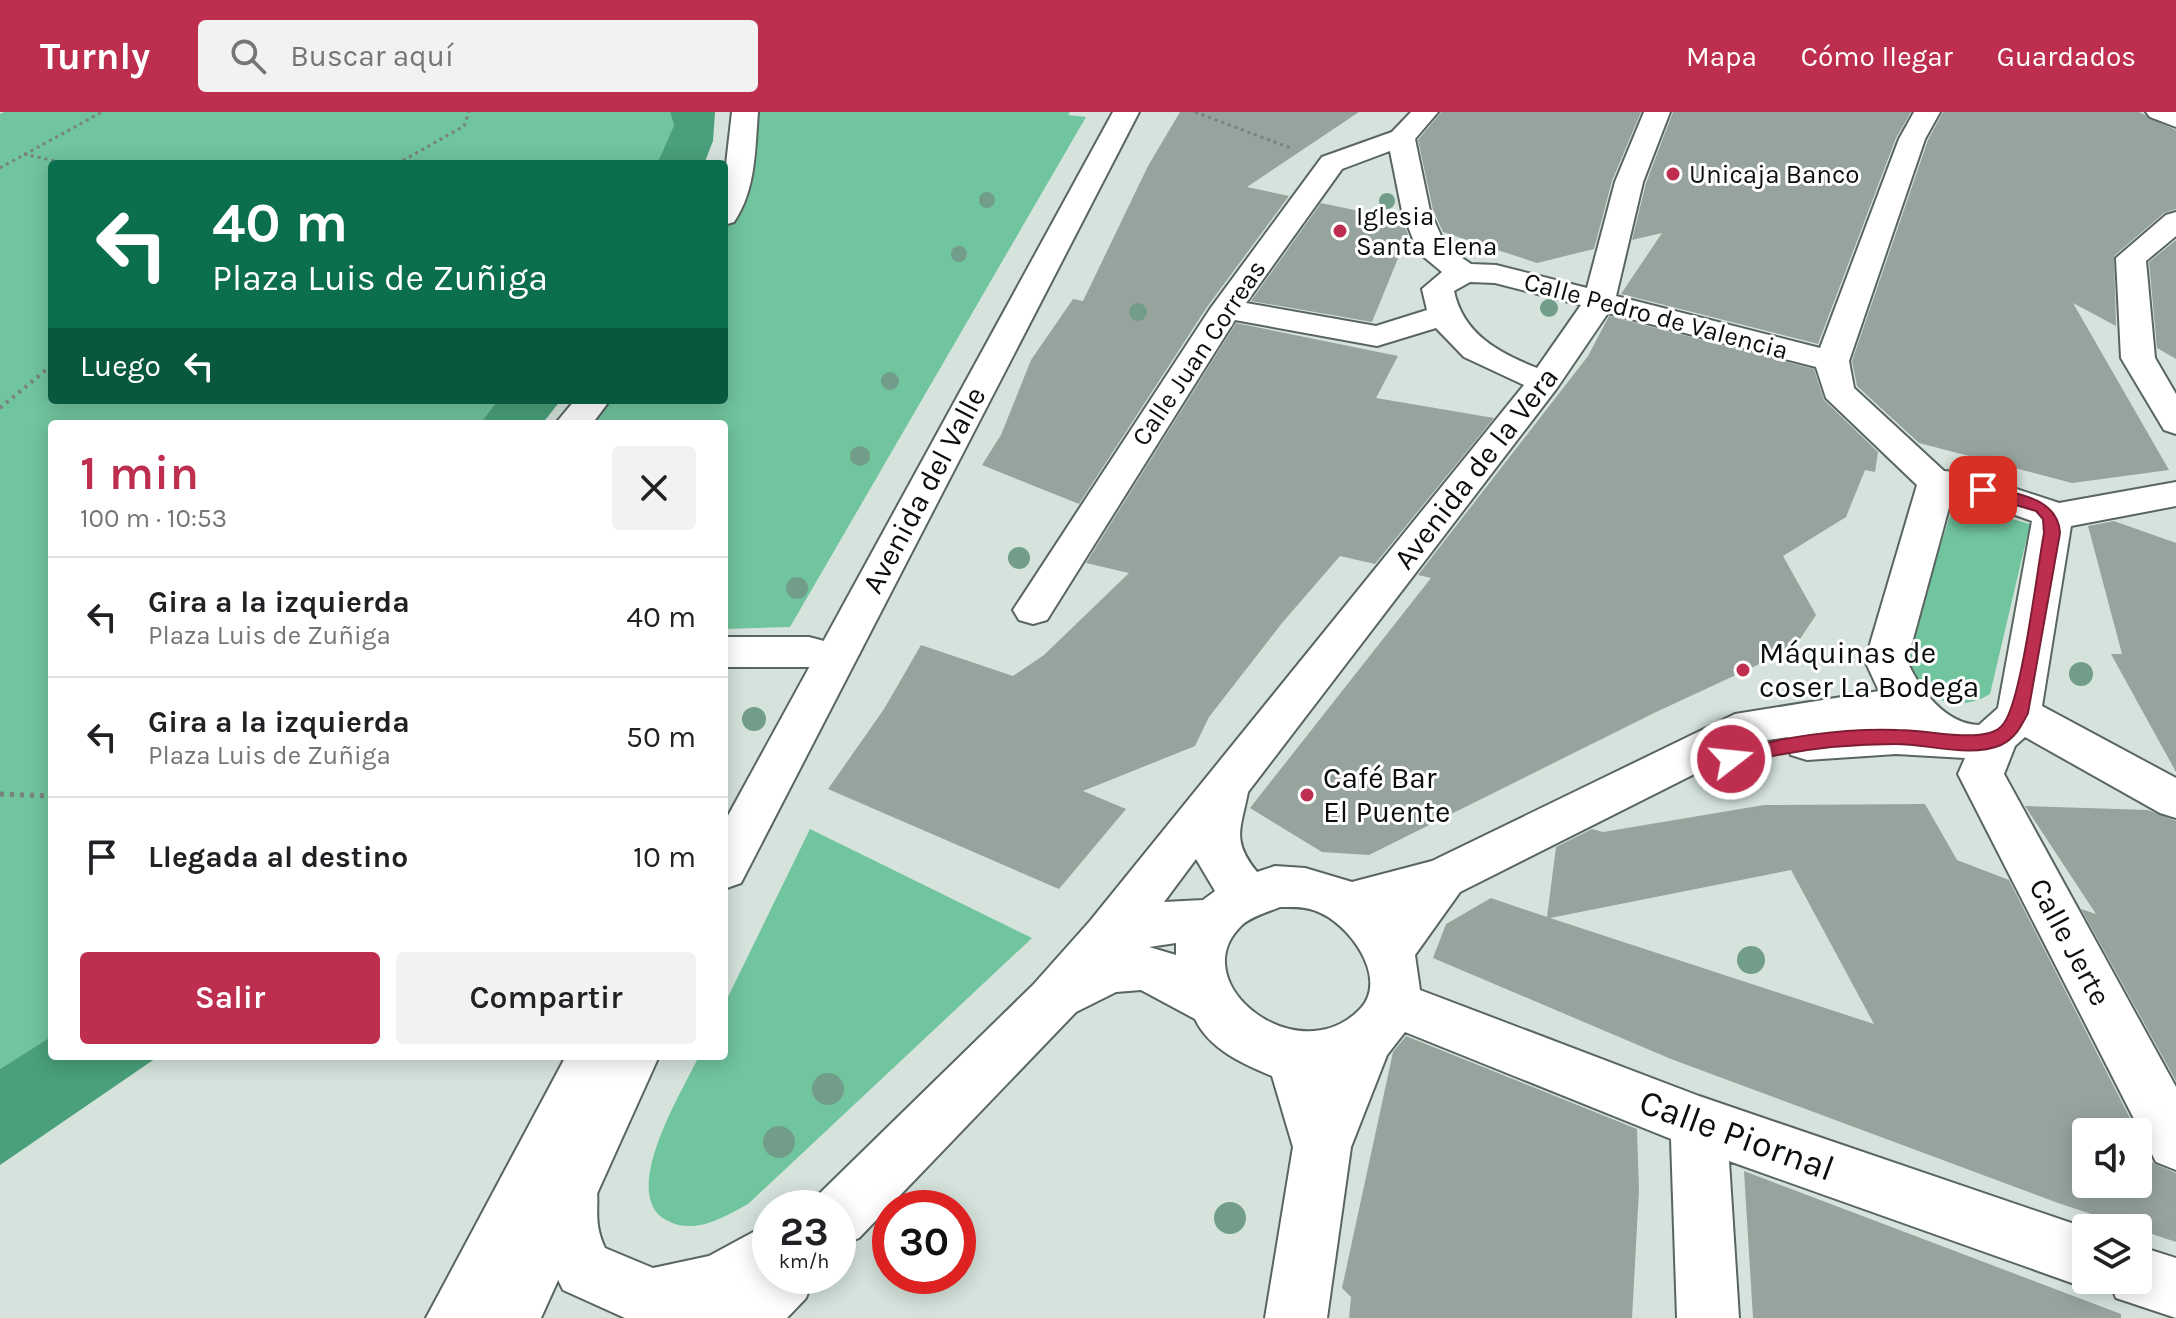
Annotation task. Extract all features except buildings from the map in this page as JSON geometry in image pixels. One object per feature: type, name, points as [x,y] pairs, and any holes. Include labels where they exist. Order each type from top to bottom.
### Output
[{"type":"street","points":[[728,206],[739,179],[745,112]]},
{"type":"street","name":"Avenida del Valle","points":[[728,802],[1105,112]]},
{"type":"street","name":"Avenida del Valle","points":[[728,861],[1126,112]]},
{"type":"street","points":[[1332,163],[1401,138],[1425,112]]},
{"type":"street","name":"Avenida de la Vera","points":[[856,1196],[1052,1002],[1108,936],[1545,381],[1599,302],[1629,182],[1657,112]]},
{"type":"street","points":[[1927,112],[1912,139],[1832,361],[1838,391],[1936,483],[1955,481],[2041,508],[2051,517],[2052,533],[1996,731]]},
{"type":"street","points":[[2159,112],[2176,119]]},
{"type":"street","points":[[1401,138],[1416,211],[1433,252],[1465,273]]},
{"type":"street","name":"Calle Juan Correas","points":[[1033,610],[1226,309],[1332,163]]},
{"type":"street","points":[[2176,221],[2131,258],[2138,358],[2176,423]]},
{"type":"street","points":[[1465,273],[1449,278],[1438,289],[1448,324],[1495,362],[1545,381]]},
{"type":"street","name":"Calle Pedro de Valencia","points":[[1465,273],[1496,274],[1832,361]]},
{"type":"street","points":[[1226,309],[1377,336],[1444,315]]},
{"type":"street","points":[[576,420],[590,404]]},
{"type":"street","points":[[1936,483],[1886,661],[1892,682],[1909,703],[1925,722],[1948,737],[1996,731]]},
{"type":"street","points":[[2051,517],[2176,494]]},
{"type":"street","points":[[728,652],[809,652]]},
{"type":"street","points":[[1348,904],[1443,878],[1751,726],[1909,703]]},
{"type":"street","points":[[1601,801],[1782,745],[1996,731],[2176,800]]},
{"type":"street","name":"Calle Jerte","points":[[1996,731],[1981,774],[2176,1143]]},
{"type":"street","name":"Avenida de la Vera","points":[[1227,787],[1212,834],[1229,908]]},
{"type":"street","points":[[1296,1318],[1322,1147],[1383,997],[1443,878]]},
{"type":"street","points":[[1108,936],[1144,924],[1229,908],[1275,886],[1305,887],[1336,896],[1362,912],[1382,936],[1383,997],[1340,1052],[1307,1058],[1273,1052],[1241,1038],[1217,1015],[1202,987],[1199,959],[1205,932],[1229,908]]},
{"type":"street","name":"Avenida de la Vera","points":[[1052,1002],[1090,978],[1120,968],[1148,965],[1210,1001]]},
{"type":"street","name":"Calle Piornal","points":[[1383,997],[1699,1123],[2072,1253]]},
{"type":"street","points":[[1293,1055],[1322,1147]]},
{"type":"street","points":[[506,1299],[594,1060]]},
{"type":"street","points":[[506,1299],[565,1229],[571,1180],[630,1060]]},
{"type":"street","points":[[1699,1123],[1708,1318]]},
{"type":"street","points":[[506,1299],[653,1299],[720,1284],[752,1264]]},
{"type":"street","points":[[2152,1281],[2176,1289]]},
{"type":"street","points":[[746,1318],[768,1294]]},
{"type":"path","points":[[0,168],[102,112]]},
{"type":"path","points":[[404,160],[464,126],[469,112]]},
{"type":"path","points":[[1195,112],[1332,163]]},
{"type":"path","points":[[23,154],[50,160]]},
{"type":"path","points":[[0,408],[48,368]]},
{"type":"path","points":[[0,794],[48,796]]},
{"type":"shaded area","points":[[670,112],[674,125],[659,160],[48,160],[48,404],[495,404],[483,420],[48,420],[48,1039],[0,1069],[0,114]]},
{"type":"shaded area","points":[[670,112],[715,112],[713,141],[706,160],[659,160],[674,125]]},
{"type":"shaded area","points":[[753,112],[1070,112],[1068,115],[1086,117],[790,627],[728,629],[728,420],[591,420],[604,404],[728,404],[728,226],[735,209]]},
{"type":"shaded area","points":[[495,404],[558,404],[545,420],[483,420]]},
{"type":"shaded area","points":[[1954,503],[2030,524],[1990,694],[1964,703],[1952,703],[1930,694],[1902,666]]},
{"type":"shaded area","points":[[810,829],[1032,938],[763,1190],[752,1190],[752,1200],[748,1204],[708,1223],[677,1224],[666,1220],[653,1207],[649,1188],[658,1141],[697,1060],[728,1060],[728,997]]},
{"type":"shaded area","points":[[48,1039],[48,1060],[153,1060],[0,1165],[0,1069]]},
{"type":"place","name":"Unicaja Banco","points":[[1673,174]]},
{"type":"place","name":"Iglesia Santa Elena","points":[[1340,231]]},
{"type":"place","name":"Máquinas de coser La Bodega","points":[[1743,670]]},
{"type":"place","name":"Café Bar El Puente","points":[[1307,795]]},
{"type":"route","points":[[1731,759],[1782,745],[1896,737],[1975,742],[1995,740],[2009,731],[2019,713],[2030,659],[2052,533],[2051,517],[2041,508],[1983,490]]}]
